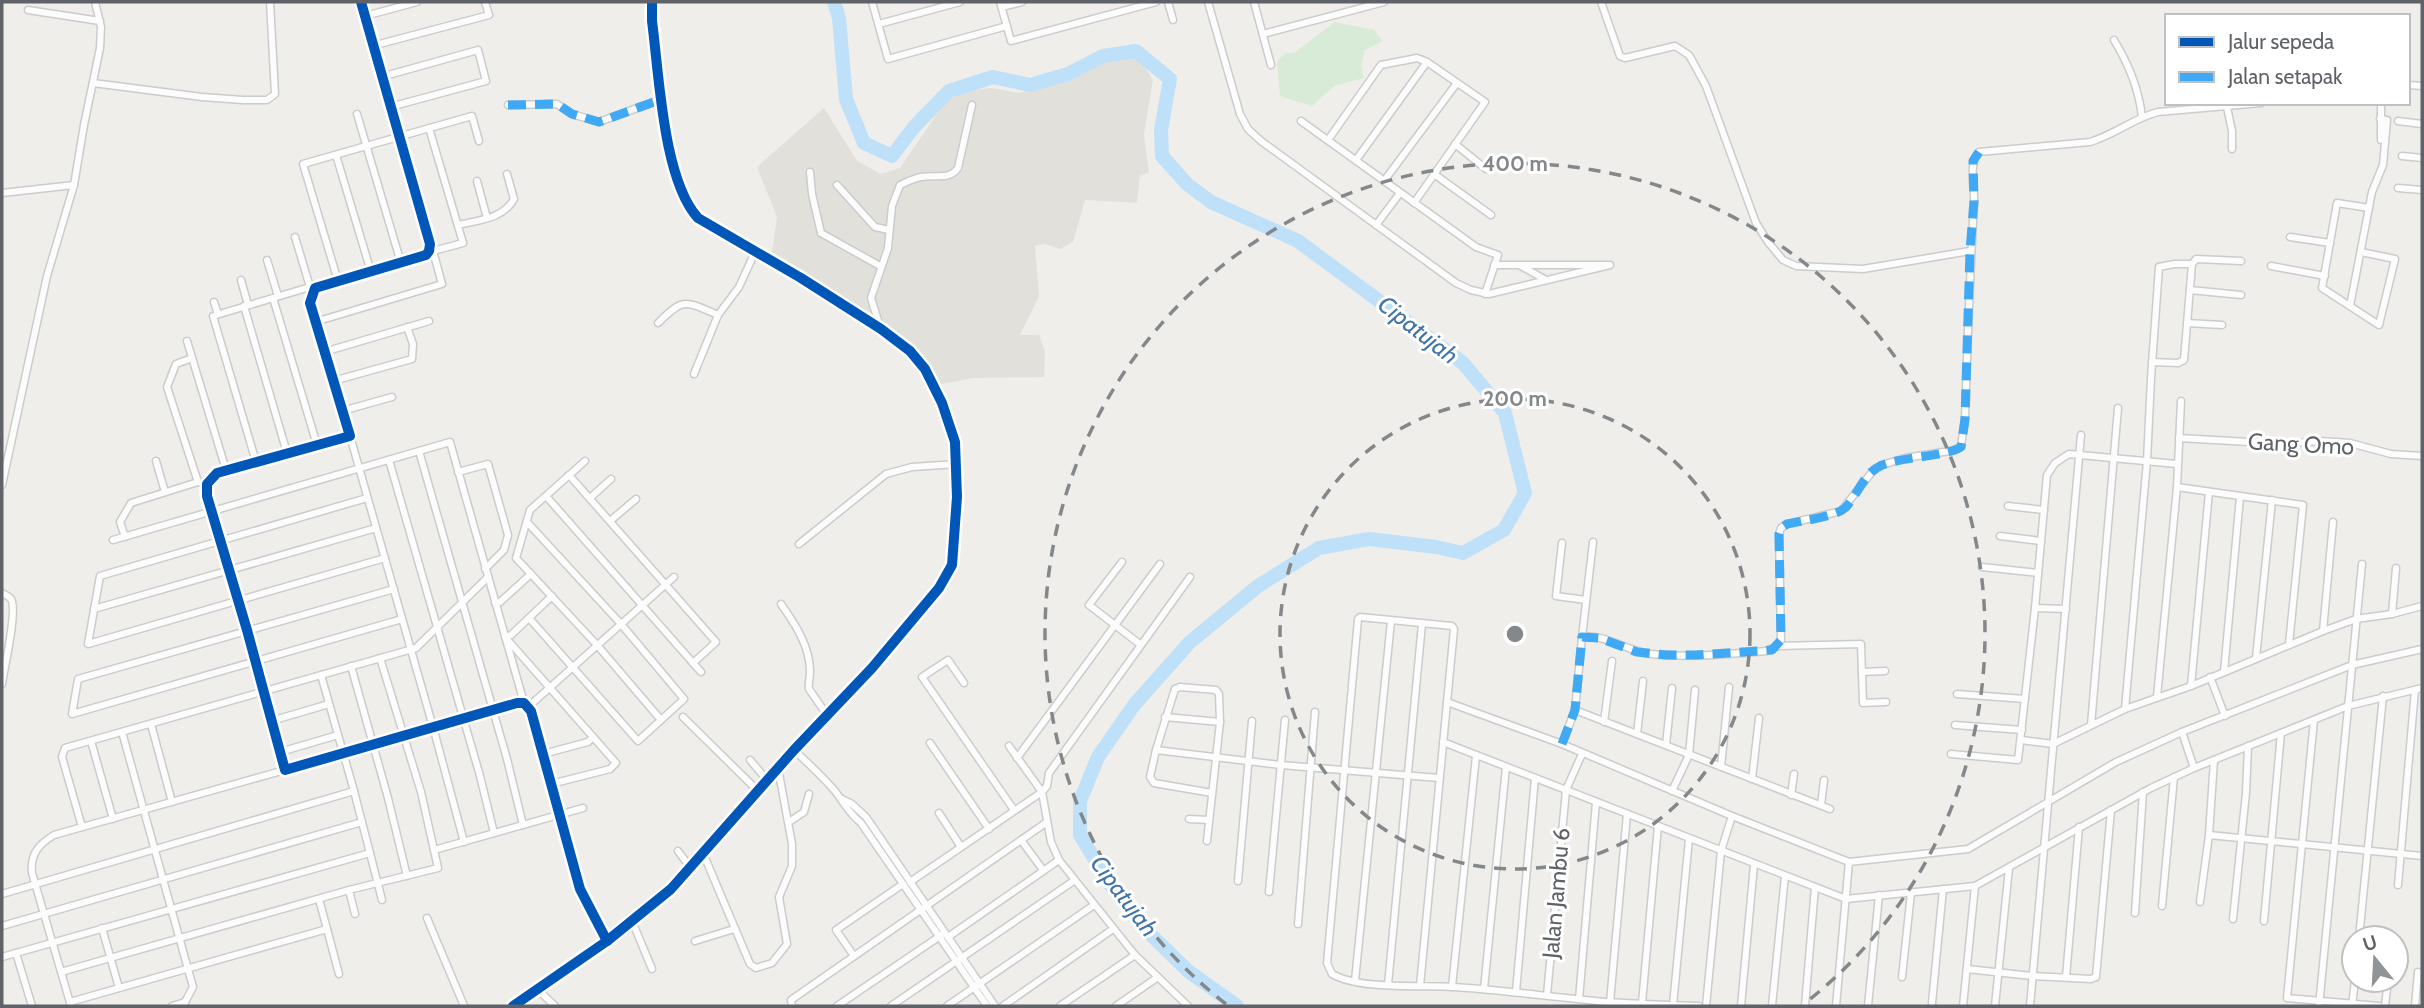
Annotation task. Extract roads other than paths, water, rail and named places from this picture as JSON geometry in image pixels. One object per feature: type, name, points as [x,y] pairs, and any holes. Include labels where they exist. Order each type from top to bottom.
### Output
[{"type":"street","points":[[2,485],[47,276],[74,185],[100,48],[100,22],[95,2]]},
{"type":"street","points":[[93,83],[202,97],[267,100],[275,94],[270,2]]},
{"type":"street","points":[[315,322],[442,284],[361,2]]},
{"type":"street","points":[[365,16],[417,2]]},
{"type":"street","points":[[372,46],[489,15],[485,2]]},
{"type":"street","points":[[513,1006],[607,941],[659,900],[872,668],[947,579],[954,556],[957,464],[951,428],[934,384],[918,359],[881,329],[698,218],[691,210],[680,188],[668,148],[652,2]]},
{"type":"street","points":[[872,2],[888,58],[1007,26]]},
{"type":"street","points":[[878,24],[960,2]]},
{"type":"street","points":[[1022,2],[1001,4],[1012,41],[1156,2]]},
{"type":"street","points":[[1168,2],[1174,20]]},
{"type":"street","points":[[1208,2],[1240,114],[1248,129],[1455,283],[1485,293],[1610,265],[1494,265]]},
{"type":"street","points":[[1255,2],[1271,65]]},
{"type":"street","points":[[1263,34],[1384,2]]},
{"type":"street","points":[[1601,2],[1620,56],[1625,58],[1675,46],[1689,55],[1706,86],[1756,223],[1768,243],[1788,264],[1863,269],[1970,251]]},
{"type":"street","points":[[29,10],[100,22]]},
{"type":"street","points":[[2114,40],[2137,90],[2142,117]]},
{"type":"street","points":[[381,77],[478,50],[486,81],[390,107]]},
{"type":"street","points":[[1328,140],[1381,65],[1417,58],[1427,62],[1485,103],[1414,203]]},
{"type":"street","points":[[1356,160],[1427,62]]},
{"type":"street","points":[[1384,181],[1457,83]]},
{"type":"street","points":[[508,105],[557,104],[572,114],[599,122],[662,99]]},
{"type":"street","points":[[881,329],[871,298],[888,248],[891,206],[900,185],[922,177],[947,177],[954,174],[958,168],[972,105]]},
{"type":"street","points":[[1778,646],[1781,527],[1841,511],[1872,472],[1882,465],[1905,458],[1956,450],[1961,446],[1965,419],[1974,201],[1973,161],[1979,152],[2090,142],[2158,112],[2244,105]]},
{"type":"street","points":[[2350,306],[2372,192],[2383,165],[2381,105]]},
{"type":"street","points":[[2227,107],[2232,131],[2232,149]]},
{"type":"street","points":[[357,114],[401,263]]},
{"type":"street","points":[[338,281],[303,164],[472,116],[479,141]]},
{"type":"street","points":[[1301,121],[1476,247],[1498,255],[1485,293]]},
{"type":"street","points":[[2398,121],[2422,124]]},
{"type":"street","points":[[256,462],[213,316],[426,256],[431,251],[463,243],[429,128]]},
{"type":"street","points":[[1455,144],[1486,169]]},
{"type":"street","points":[[336,155],[371,272]]},
{"type":"street","points":[[2402,156],[2422,158]]},
{"type":"street","points":[[810,172],[821,233],[880,266]]},
{"type":"street","points":[[458,225],[502,214],[509,209],[513,199],[507,174]]},
{"type":"street","points":[[1434,174],[1491,215]]},
{"type":"street","points":[[477,181],[487,218]]},
{"type":"street","points":[[2,193],[74,185]]},
{"type":"street","points":[[837,185],[875,227],[889,230]]},
{"type":"street","points":[[2398,188],[2422,190]]},
{"type":"street","points":[[1376,225],[1400,192]]},
{"type":"street","points":[[2361,252],[2395,259],[2379,325],[2322,288],[2337,203],[2369,208]]},
{"type":"street","points":[[295,237],[312,287],[310,303],[315,322],[368,498],[464,842]]},
{"type":"street","points":[[2290,237],[2330,243]]},
{"type":"street","points":[[694,374],[718,315],[739,287],[755,252]]},
{"type":"street","points":[[2152,362],[2183,362],[2192,264],[2196,259],[2241,261]]},
{"type":"street","points":[[267,260],[317,445]]},
{"type":"street","points":[[2125,709],[2147,461],[2160,267],[2192,264]]},
{"type":"street","points":[[1520,265],[1546,280]]},
{"type":"street","points":[[2271,266],[2325,276]]},
{"type":"street","points":[[241,280],[287,453]]},
{"type":"street","points":[[2190,290],[2241,296]]},
{"type":"street","points":[[214,302],[218,314]]},
{"type":"street","points":[[658,323],[679,304],[687,303],[718,315]]},
{"type":"street","points":[[324,352],[429,321]]},
{"type":"street","points":[[2187,323],[2222,326]]},
{"type":"street","points":[[332,381],[412,359],[413,344],[407,327]]},
{"type":"street","points":[[187,341],[226,470]]},
{"type":"street","points":[[192,358],[176,364],[167,387],[198,482]]},
{"type":"street","points":[[342,411],[392,397]]},
{"type":"street","points":[[2157,697],[2177,487],[2180,401]]},
{"type":"street","points":[[2091,725],[2118,408]]},
{"type":"street","points":[[2030,1006],[2081,435]]},
{"type":"street","points":[[285,770],[211,511],[207,484],[217,473],[349,436]]},
{"type":"street","name":"Gang Omo","points":[[2179,438],[2284,444],[2320,441],[2350,443],[2391,454],[2422,456]]},
{"type":"street","points":[[113,540],[450,442],[487,578],[526,705],[531,711],[580,889],[607,941]]},
{"type":"street","points":[[419,451],[493,709],[523,825]]},
{"type":"street","points":[[1951,754],[2014,761],[2019,758],[2049,470],[2066,454],[2177,464]]},
{"type":"street","points":[[389,460],[494,833]]},
{"type":"street","points":[[156,461],[165,492]]},
{"type":"street","points":[[585,461],[530,510],[516,558],[597,645],[661,720]]},
{"type":"street","points":[[458,472],[488,464],[508,535],[504,550],[485,569]]},
{"type":"street","points":[[799,544],[886,474],[912,467],[957,464]]},
{"type":"street","points":[[569,475],[716,642],[693,663]]},
{"type":"street","points":[[590,498],[611,479]]},
{"type":"street","points":[[125,537],[120,522],[131,503],[198,482],[207,484]]},
{"type":"street","points":[[2177,487],[2303,505],[2289,644]]},
{"type":"street","points":[[2191,686],[2209,492]]},
{"type":"street","points":[[546,496],[701,672]]},
{"type":"street","points":[[2224,672],[2240,497]]},
{"type":"street","points":[[368,498],[100,576],[88,644],[385,558]]},
{"type":"street","points":[[610,521],[636,499]]},
{"type":"street","points":[[2256,658],[2272,500]]},
{"type":"street","points":[[2008,506],[2044,510]]},
{"type":"street","points":[[527,522],[621,624],[684,699],[638,741],[529,618]]},
{"type":"street","points":[[2323,631],[2333,522]]},
{"type":"street","points":[[94,609],[376,528]]},
{"type":"street","points":[[2000,536],[2041,541]]},
{"type":"street","points":[[1562,744],[1575,710],[1593,542]]},
{"type":"street","points":[[1562,543],[1556,596],[1586,600]]},
{"type":"street","points":[[1122,562],[1089,606],[1141,645]]},
{"type":"street","points":[[1017,758],[1160,564]]},
{"type":"street","points":[[2319,1003],[2362,564]]},
{"type":"street","points":[[1982,567],[2038,573]]},
{"type":"street","points":[[2392,614],[2396,568]]},
{"type":"street","points":[[495,603],[500,602],[531,574]]},
{"type":"street","points":[[327,929],[71,1004],[30,862],[35,851],[54,835],[493,709],[526,705],[674,577]]},
{"type":"street","points":[[854,956],[836,930],[1042,792],[1047,786],[1049,773],[1190,577]]},
{"type":"street","points":[[82,827],[62,757],[65,748],[416,648],[487,578]]},
{"type":"street","points":[[394,589],[78,679],[72,714],[402,619]]},
{"type":"street","points":[[2,593],[11,599],[13,606],[2,684]]},
{"type":"street","points":[[505,637],[511,635],[552,596]]},
{"type":"street","points":[[781,604],[795,624],[804,645],[810,672],[809,689],[827,715]]},
{"type":"street","points":[[2021,740],[2053,744],[2125,709],[2191,686],[2323,631],[2356,619],[2422,606]]},
{"type":"street","points":[[2035,608],[2066,609]]},
{"type":"street","points":[[1420,986],[1453,627],[1358,618],[1327,963],[1330,972],[1355,981],[1388,985],[1484,989],[1610,1002],[1699,1006]]},
{"type":"street","points":[[1355,981],[1391,621]]},
{"type":"street","points":[[1388,985],[1422,624]]},
{"type":"street","points":[[505,637],[616,763],[610,769],[551,784]]},
{"type":"street","points":[[1582,637],[1599,638],[1637,652],[1667,655],[1766,651],[1778,646],[1861,644],[1863,703],[1885,702]]},
{"type":"street","points":[[1447,702],[1562,744],[1849,862],[1968,849],[2116,762],[2182,732],[2352,665],[2422,649]]},
{"type":"street","points":[[61,972],[349,890],[438,868],[421,792],[380,658]]},
{"type":"street","points":[[964,683],[948,660],[922,677],[1014,810]]},
{"type":"street","points":[[1604,722],[1612,661]]},
{"type":"street","points":[[351,666],[407,876]]},
{"type":"street","points":[[1862,672],[1885,671]]},
{"type":"street","points":[[321,675],[382,900]]},
{"type":"street","points":[[2210,677],[2225,716]]},
{"type":"street","points":[[1637,734],[1643,681]]},
{"type":"street","points":[[1721,767],[1729,687]]},
{"type":"street","points":[[1207,841],[1220,722],[1219,694],[1213,689],[1177,688],[1172,692],[1150,777],[1154,783],[1212,793]]},
{"type":"street","points":[[1666,745],[1672,688]]},
{"type":"street","points":[[1443,742],[1846,899],[1975,886],[2143,792],[2194,768],[2348,706],[2419,689],[2398,885]]},
{"type":"street","points":[[1672,791],[1689,755],[1695,690]]},
{"type":"street","points":[[1957,694],[2025,699]]},
{"type":"street","points":[[2360,924],[2383,696]]},
{"type":"street","points":[[271,721],[329,705]]},
{"type":"street","points":[[1575,710],[1829,809]]},
{"type":"street","points":[[1298,924],[1315,712]]},
{"type":"street","points":[[683,717],[758,791]]},
{"type":"street","points":[[1165,717],[1220,722]]},
{"type":"street","points":[[1752,779],[1759,718]]},
{"type":"street","points":[[1269,892],[1285,720]]},
{"type":"street","points":[[2286,1006],[2314,720]]},
{"type":"street","points":[[1238,881],[1252,721]]},
{"type":"street","points":[[150,724],[172,802]]},
{"type":"street","points":[[1955,725],[2022,730]]},
{"type":"street","points":[[2182,732],[2194,768]]},
{"type":"street","points":[[122,733],[193,988],[184,1004],[172,1006]]},
{"type":"street","points":[[2264,921],[2281,733]]},
{"type":"street","points":[[280,752],[338,735]]},
{"type":"street","points":[[543,754],[588,742],[593,737]]},
{"type":"street","points":[[91,741],[113,819]]},
{"type":"street","points":[[930,743],[989,829]]},
{"type":"street","points":[[1009,746],[1042,792],[1051,842],[1059,859],[1135,955],[1188,1006]]},
{"type":"street","points":[[2233,919],[2248,746]]},
{"type":"street","points":[[794,750],[840,798],[846,810],[861,822],[907,883],[977,986],[995,1006]]},
{"type":"street","points":[[1156,750],[1215,759],[1439,778]]},
{"type":"street","name":"Jalan Jambu 6","points":[[1547,995],[1566,790],[1582,754]]},
{"type":"street","points":[[1452,987],[1476,756]]},
{"type":"street","points":[[750,760],[767,780]]},
{"type":"street","points":[[2200,902],[2209,835],[2214,760]]},
{"type":"street","points":[[1484,989],[1506,767]]},
{"type":"street","points":[[703,853],[741,946],[754,968],[772,963],[786,947],[779,897],[792,866],[789,822],[778,768]]},
{"type":"street","points":[[1791,795],[1794,774]]},
{"type":"street","points":[[1516,992],[1535,778]]},
{"type":"street","points":[[2162,906],[2174,778]]},
{"type":"street","points":[[1821,805],[1824,780]]},
{"type":"street","points":[[2,894],[354,792]]},
{"type":"street","points":[[2135,913],[2143,792]]},
{"type":"street","points":[[789,822],[804,812],[809,794]]},
{"type":"street","points":[[1579,999],[1596,802]]},
{"type":"street","points":[[434,850],[583,808]]},
{"type":"street","points":[[1966,969],[2032,976],[2096,977],[2111,810]]},
{"type":"street","points":[[939,813],[961,847]]},
{"type":"street","points":[[1610,1002],[1627,814]]},
{"type":"street","points":[[1706,1006],[1721,851],[1732,816]]},
{"type":"street","points":[[1189,819],[1209,820]]},
{"type":"street","points":[[2,926],[362,822]]},
{"type":"street","points":[[792,1006],[791,1000],[1047,822]]},
{"type":"street","points":[[1642,1003],[1658,826]]},
{"type":"street","points":[[2066,977],[2079,827]]},
{"type":"street","points":[[2209,835],[2422,856]]},
{"type":"street","points":[[1673,1005],[1689,839]]},
{"type":"street","points":[[1021,840],[1043,870]]},
{"type":"street","points":[[678,850],[691,867]]},
{"type":"street","points":[[52,943],[370,853]]},
{"type":"street","points":[[837,1006],[1059,859]]},
{"type":"street","points":[[1836,1006],[1849,862]]},
{"type":"street","points":[[1741,1006],[1754,865]]},
{"type":"street","points":[[1995,1006],[2009,868]]},
{"type":"street","points":[[1772,1006],[1785,876]]},
{"type":"street","points":[[891,1006],[1075,880]]},
{"type":"street","points":[[1963,1006],[1975,886]]},
{"type":"street","points":[[1805,1006],[1815,887]]},
{"type":"street","points":[[1932,1003],[1943,889]]},
{"type":"street","points":[[349,890],[355,914]]},
{"type":"street","points":[[1902,977],[1911,893]]},
{"type":"street","points":[[1868,1006],[1879,895]]},
{"type":"street","points":[[319,899],[340,974]]},
{"type":"street","points":[[947,1006],[1094,905]]},
{"type":"street","points":[[2,957],[170,909]]},
{"type":"street","points":[[427,918],[464,1006]]},
{"type":"street","points":[[632,921],[652,969]]},
{"type":"street","points":[[102,929],[119,988]]},
{"type":"street","points":[[695,941],[734,929]]},
{"type":"street","points":[[1003,1006],[1113,929]]},
{"type":"street","points":[[16,953],[32,1006]]},
{"type":"street","points":[[1060,1006],[1135,955]]},
{"type":"street","points":[[2415,1006],[2418,972]]},
{"type":"street","points":[[1116,1006],[1158,977]]},
{"type":"street","points":[[977,986],[987,1006]]},
{"type":"street","points":[[538,990],[555,1006]]},
{"type":"street","points":[[2287,998],[2319,1003],[2379,1006]]},
{"type":"street","points":[[1172,1006],[1182,1000]]},
{"type":"waterway","name":"Cipatujah","points":[[834,2],[839,18],[846,99],[864,143],[892,156],[914,127],[949,91],[993,77],[1030,85],[1068,74],[1103,56],[1136,51],[1170,79],[1161,130],[1162,156],[1187,184],[1211,202],[1298,241],[1463,363],[1505,413],[1525,493],[1504,530],[1463,553],[1369,539],[1319,548],[1258,586],[1190,642],[1134,705],[1098,757],[1080,801],[1080,835],[1109,883],[1142,926],[1188,971],[1237,1006]]}]
